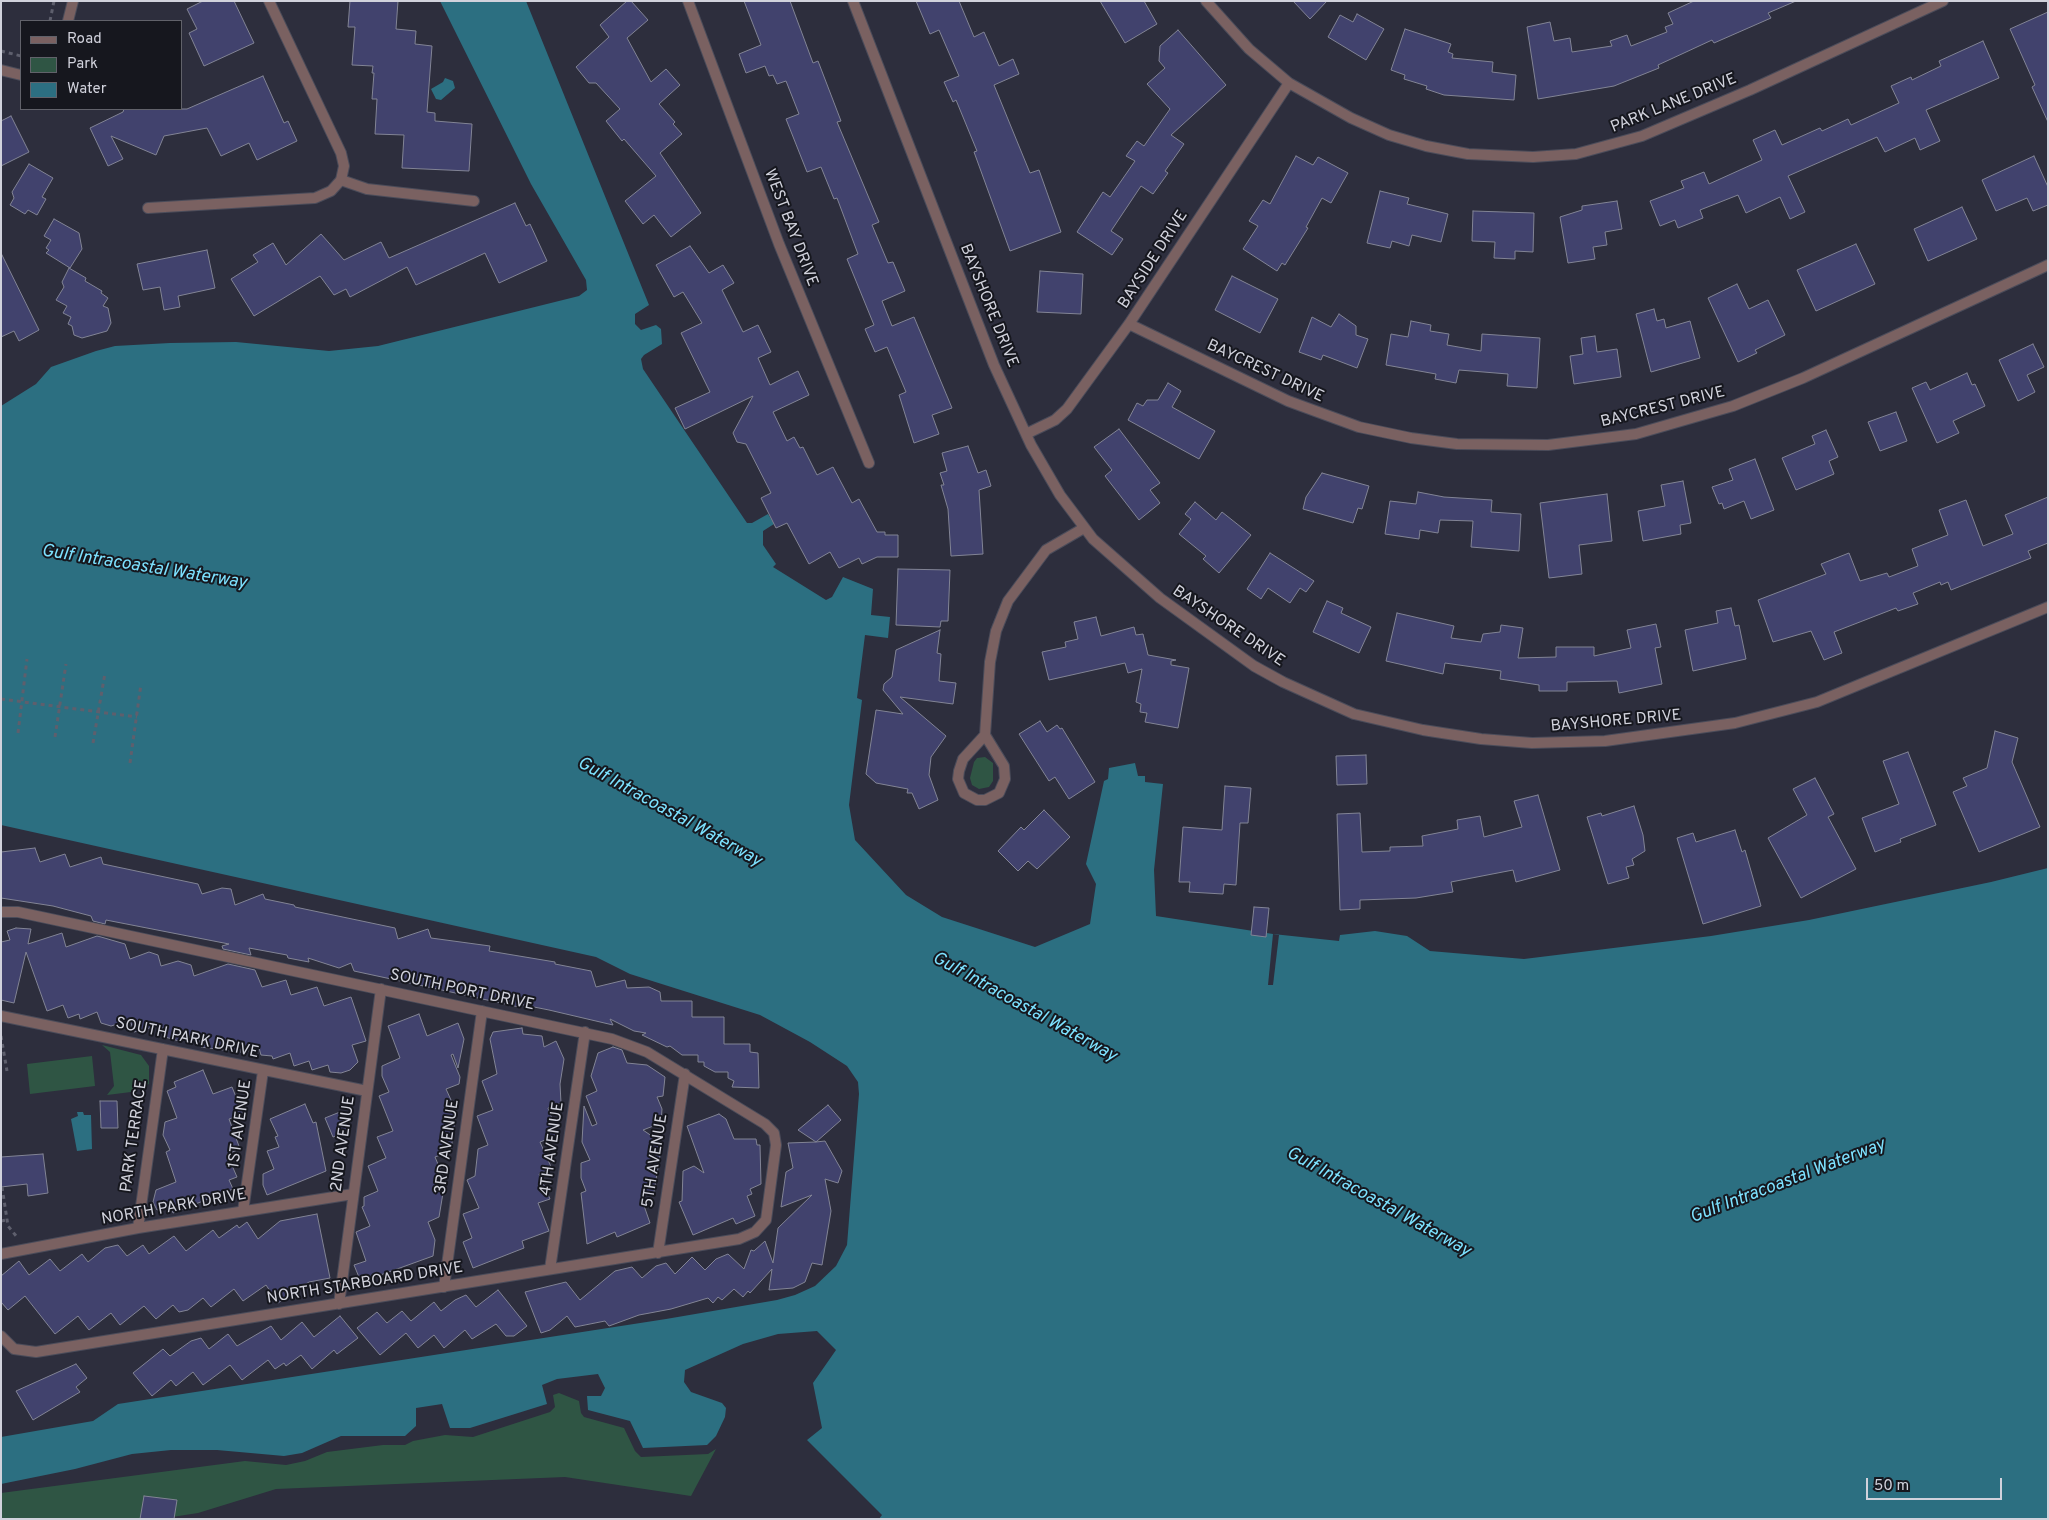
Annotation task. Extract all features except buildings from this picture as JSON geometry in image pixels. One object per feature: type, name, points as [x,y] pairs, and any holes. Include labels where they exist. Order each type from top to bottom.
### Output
[{"type":"street","points":[[68,20],[73,1]]},
{"type":"street","points":[[148,208],[315,198],[331,191],[341,180],[344,166],[341,153],[269,1]]},
{"type":"street","name":"WEST BAY DRIVE","points":[[688,1],[779,244],[869,463]]},
{"type":"street","name":"BAYSHORE DRIVE","points":[[853,1],[964,290],[1026,434],[1053,483],[1084,528],[1103,548],[1160,598],[1254,666],[1283,682],[1333,705],[1381,722],[1423,730],[1532,743],[1605,742],[1693,731],[1770,716],[1837,695],[2048,607]]},
{"type":"street","name":"PARK LANE DRIVE","points":[[1206,1],[1249,49],[1288,83],[1352,118],[1389,135],[1426,146],[1468,154],[1555,157],[1599,149],[1648,134],[1944,1]]},
{"type":"street","points":[[1,70],[20,75]]},
{"type":"street","name":"BAYSIDE DRIVE","points":[[1026,434],[1062,415],[1129,324],[1288,83]]},
{"type":"street","points":[[341,180],[367,189],[474,201]]},
{"type":"street","name":"BAYCREST DRIVE","points":[[1129,324],[1288,402],[1359,427],[1411,438],[1457,444],[1548,445],[1636,434],[1734,406],[1803,378],[2048,265]]},
{"type":"street","points":[[985,735],[963,759],[958,779],[964,793],[978,800],[985,800],[998,793],[1005,779],[1004,766],[985,735],[990,662],[996,631],[1008,601],[1046,550],[1084,528]]},
{"type":"street","name":"SOUTH PORT DRIVE","points":[[1,912],[18,912],[585,1032],[630,1045],[685,1074],[765,1124],[774,1133],[776,1138],[766,1220],[755,1232],[739,1239]]},
{"type":"street","name":"2ND AVENUE","points":[[339,1304],[352,1194],[381,989]]},
{"type":"street","name":"3RD AVENUE","points":[[444,1287],[482,1011]]},
{"type":"street","name":"SOUTH PARK DRIVE","points":[[1,1016],[367,1091]]},
{"type":"street","name":"4TH AVENUE","points":[[550,1269],[585,1032]]},
{"type":"street","name":"PARK TERRACE","points":[[138,1228],[163,1049]]},
{"type":"street","name":"1ST AVENUE","points":[[243,1211],[263,1071]]},
{"type":"street","name":"5TH AVENUE","points":[[658,1252],[685,1074]]},
{"type":"street","name":"NORTH PARK DRIVE","points":[[1,1254],[138,1228],[352,1194]]},
{"type":"street","name":"NORTH STARBOARD DRIVE","points":[[1,1336],[14,1349],[36,1352],[739,1239]]},
{"type":"path","points":[[50,20],[54,1]]},
{"type":"path","points":[[1,51],[20,56]]},
{"type":"path","points":[[18,733],[27,659]]},
{"type":"path","points":[[55,737],[66,664]]},
{"type":"path","points":[[93,743],[105,673]]},
{"type":"path","points":[[130,763],[142,684]]},
{"type":"path","points":[[1,699],[137,717]]},
{"type":"path","points":[[1,1036],[8,1071]]},
{"type":"path","points":[[2,1187],[10,1229],[28,1249]]},
{"type":"path","points":[[1,1221],[7,1220]]},
{"type":"green space","points":[[985,757],[993,763],[993,781],[989,787],[979,789],[972,785],[970,778],[974,762],[977,758]]},
{"type":"green space","points":[[102,1045],[141,1055],[149,1066],[149,1084],[131,1092],[107,1095],[114,1086],[110,1052]]},
{"type":"green space","points":[[92,1056],[95,1086],[30,1094],[27,1064]]},
{"type":"green space","points":[[559,1393],[579,1401],[581,1413],[584,1417],[624,1428],[635,1451],[641,1457],[708,1454],[716,1449],[691,1496],[565,1477],[276,1489],[198,1513],[159,1519],[1,1519],[1,1493],[245,1461],[286,1465],[305,1461],[327,1452],[383,1445],[405,1445],[413,1441],[445,1435],[473,1437],[550,1412],[555,1407],[553,1395]]},
{"type":"water","name":"Gulf Intracoastal Waterway","points":[[440,1],[526,1],[649,305],[635,314],[635,324],[641,330],[656,325],[661,329],[662,344],[644,355],[641,359],[643,369],[747,523],[752,523],[768,514],[774,524],[763,531],[763,545],[776,564],[773,567],[826,600],[832,597],[843,577],[873,589],[871,615],[890,617],[888,638],[865,635],[857,698],[862,700],[849,805],[855,840],[906,895],[942,917],[1035,947],[1090,924],[1096,884],[1086,864],[1104,781],[1108,779],[1109,768],[1135,763],[1138,776],[1145,776],[1145,782],[1163,784],[1154,870],[1156,916],[1273,934],[1339,941],[1340,935],[1375,931],[1407,936],[1430,951],[1524,959],[1711,936],[1809,920],[1991,882],[2048,868],[2048,1519],[879,1519],[882,1515],[807,1440],[822,1428],[813,1383],[836,1350],[817,1331],[778,1334],[743,1344],[685,1370],[684,1382],[691,1392],[722,1403],[726,1408],[725,1417],[716,1436],[707,1445],[643,1448],[630,1421],[588,1410],[587,1396],[601,1396],[605,1388],[598,1374],[557,1379],[542,1385],[547,1404],[470,1428],[450,1428],[442,1404],[416,1408],[416,1426],[405,1436],[341,1436],[302,1453],[284,1456],[217,1450],[171,1450],[132,1454],[75,1469],[1,1484],[1,1437],[93,1421],[118,1404],[777,1300],[795,1295],[815,1286],[836,1266],[847,1245],[859,1094],[858,1082],[847,1066],[810,1042],[760,1015],[630,974],[596,957],[1,825],[1,406],[36,384],[51,367],[115,346],[236,342],[329,351],[378,346],[579,296],[587,290],[586,280],[531,184]]},
{"type":"water","points":[[445,78],[453,81],[455,88],[441,100],[436,99],[431,89],[443,82]]},
{"type":"water","points":[[77,1112],[91,1115],[92,1149],[77,1151],[71,1119],[78,1116]]},
{"type":"pier","points":[[1273,934],[1279,935],[1273,985],[1268,985]]}]
